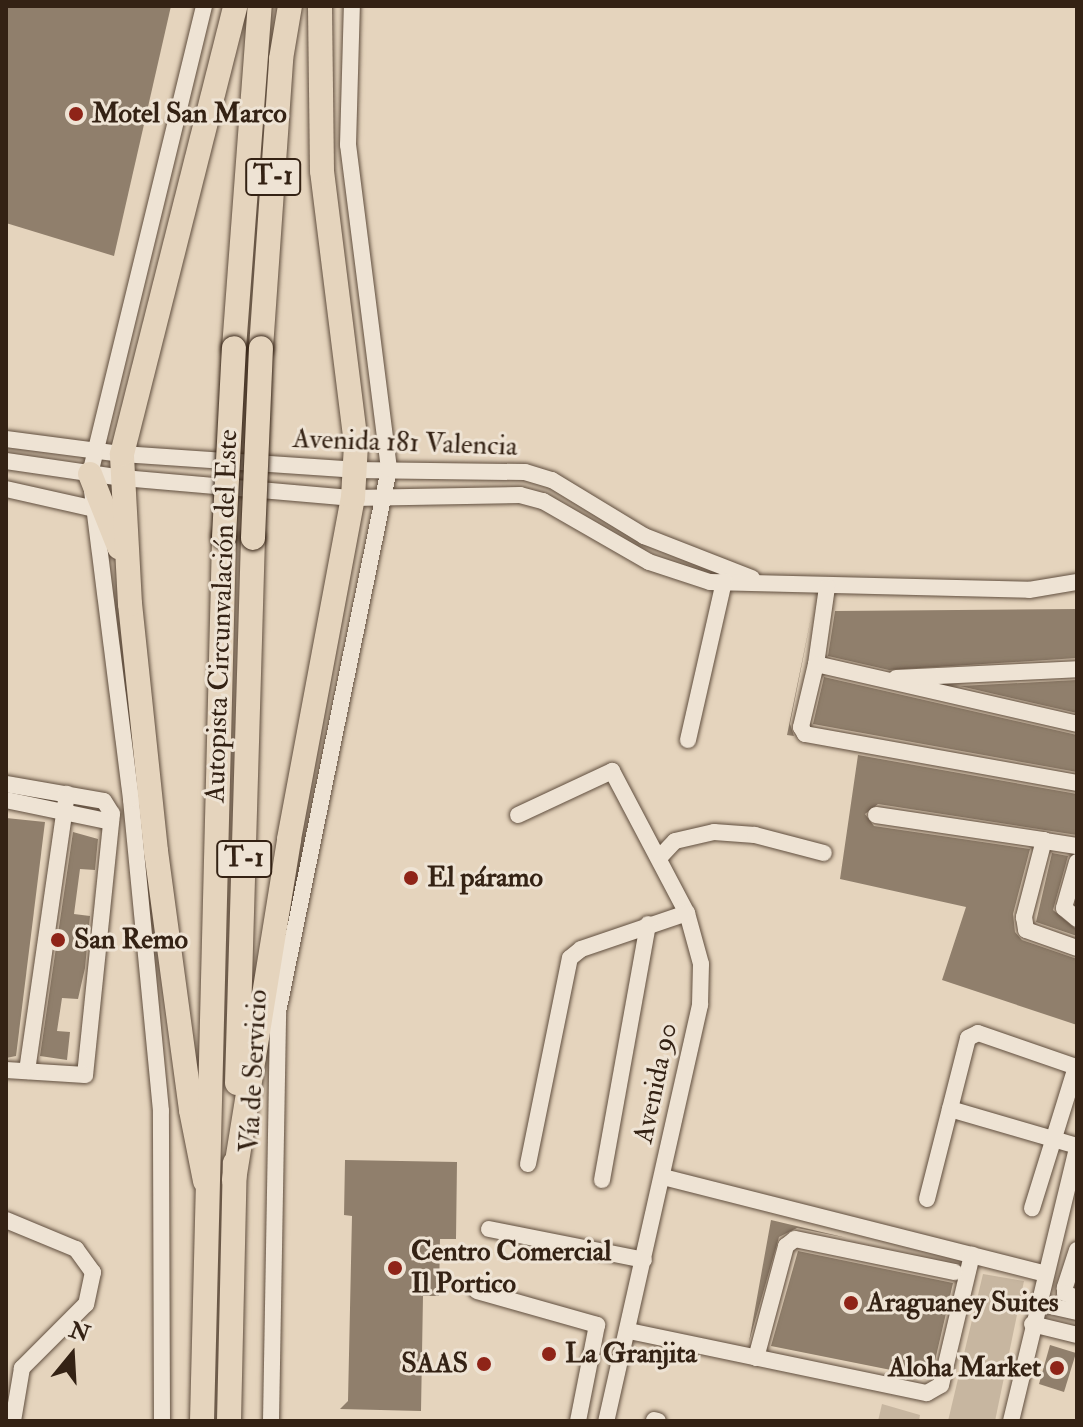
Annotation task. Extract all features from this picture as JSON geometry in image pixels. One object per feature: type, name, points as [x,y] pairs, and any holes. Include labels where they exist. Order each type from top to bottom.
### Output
[{"type":"highway","points":[[205,1181],[156,851],[128,572],[122,466],[235,6]]},
{"type":"highway","name":"Autopista Circunvalación del Este","points":[[202,1421],[205,1181],[224,537],[234,348],[260,6]]},
{"type":"highway","name":"Autopista Circunvalación del Este","points":[[229,1421],[261,348],[281,59],[290,6]]},
{"type":"highway","points":[[234,1180],[289,839],[353,498],[356,444],[322,171],[320,6]]},
{"type":"highway","points":[[92,462],[128,572]]},
{"type":"street","points":[[162,1421],[161,1111],[131,799],[90,508],[92,462],[204,6]]},
{"type":"street","name":"Vía de Servicio","points":[[271,1421],[278,1012],[389,469],[348,145],[352,6]]},
{"type":"street","name":"Avenida 181 Valencia","points":[[6,439],[92,462],[122,466],[525,472],[552,480],[644,536],[764,583]]},
{"type":"street","name":"Avenida 181 Valencia","points":[[6,461],[92,462],[353,498],[384,494],[520,495],[543,501],[649,562],[710,582],[764,583]]},
{"type":"street","points":[[520,495],[525,472]]},
{"type":"street","points":[[6,489],[90,508]]},
{"type":"street","points":[[688,740],[724,581]]},
{"type":"street","points":[[764,583],[1029,590],[1077,582]]},
{"type":"street","points":[[827,587],[816,664],[801,727],[805,734],[1077,783]]},
{"type":"street","points":[[816,664],[1077,724]]},
{"type":"street","points":[[874,679],[1077,669]]},
{"type":"street","name":"Avenida 90","points":[[518,815],[612,771],[687,913],[704,986],[629,1331],[606,1421]]},
{"type":"street","points":[[6,784],[104,801],[111,822],[85,1075],[6,1070]]},
{"type":"street","points":[[27,1071],[67,794]]},
{"type":"street","points":[[6,800],[111,822]]},
{"type":"street","points":[[876,815],[1044,840],[1024,917],[1026,930],[1077,948]]},
{"type":"street","points":[[659,858],[675,841],[714,832],[755,835],[824,853]]},
{"type":"street","points":[[1045,841],[1077,846]]},
{"type":"street","points":[[1077,862],[1064,908],[1077,919]]},
{"type":"street","points":[[528,1164],[570,958],[648,924],[687,913]]},
{"type":"street","points":[[602,1180],[648,924]]},
{"type":"street","points":[[927,1199],[968,1038],[978,1033],[1076,1067],[1032,1208]]},
{"type":"street","points":[[950,1109],[1054,1137],[1077,1148],[1043,1273],[1011,1421]]},
{"type":"street","points":[[663,1177],[1043,1273]]},
{"type":"street","points":[[6,1220],[76,1249],[93,1272],[86,1304],[22,1368],[13,1421]]},
{"type":"street","points":[[489,1229],[644,1260]]},
{"type":"street","points":[[756,1358],[786,1246],[795,1239],[955,1272]]},
{"type":"street","points":[[1077,1250],[1065,1288],[1077,1298]]},
{"type":"street","points":[[629,1331],[911,1391],[935,1390],[941,1385],[972,1255]]},
{"type":"street","points":[[477,1291],[597,1325],[578,1421]]},
{"type":"street","points":[[1037,1303],[1077,1312]]},
{"type":"street","points":[[1032,1324],[1077,1335]]},
{"type":"shaded area","points":[[983,1274],[1024,1281],[995,1421],[948,1421]]},
{"type":"shaded area","points":[[882,1404],[920,1415],[919,1421],[878,1421]]},
{"type":"building","name":"Motel San Marco","points":[[6,6],[171,6],[114,256],[6,223]]},
{"type":"building","points":[[1077,609],[1077,658],[889,670],[828,656],[835,611]]},
{"type":"building","points":[[812,613],[790,724],[794,736],[787,735]]},
{"type":"building","points":[[824,677],[1077,735],[1077,772],[813,724]]},
{"type":"building","points":[[1077,680],[1077,713],[960,686]]},
{"type":"building","points":[[858,755],[1077,794],[1077,835],[878,804],[865,814],[874,826],[1030,849],[1013,914],[1015,932],[1022,940],[1077,959],[1077,1025],[942,980],[966,907],[840,879]]},
{"type":"building","points":[[6,818],[45,822],[16,1056],[6,1058]]},
{"type":"building","points":[[73,832],[98,839],[95,870],[80,869],[74,914],[90,916],[85,968],[78,999],[62,998],[57,1031],[70,1032],[67,1060],[40,1056]]},
{"type":"building","points":[[1052,853],[1068,856],[1053,910],[1077,930],[1077,936],[1036,922]]},
{"type":"building","name":"Centro Comercial Il Portico","points":[[345,1160],[457,1162],[456,1239],[440,1239],[439,1296],[423,1296],[421,1411],[340,1409],[348,1401],[352,1216],[344,1215]]},
{"type":"building","points":[[771,1220],[847,1238],[797,1228],[779,1237],[749,1342]]},
{"type":"building","name":"Araguaney Suites","points":[[798,1251],[953,1283],[931,1378],[771,1346]]},
{"type":"building","name":"Aloha Market","points":[[1050,1345],[1076,1353],[1064,1392],[1039,1384]]},
{"type":"place","name":"Motel San Marco","points":[[76,114]]},
{"type":"place","name":"El páramo","points":[[411,878]]},
{"type":"place","name":"San Remo","points":[[58,940]]},
{"type":"place","name":"Centro Comercial Il Portico","points":[[395,1268]]},
{"type":"place","name":"Araguaney Suites","points":[[851,1303]]},
{"type":"place","name":"La Granjita","points":[[549,1354]]},
{"type":"place","name":"SAAS","points":[[484,1364]]},
{"type":"place","name":"Aloha Market","points":[[1057,1368]]}]
